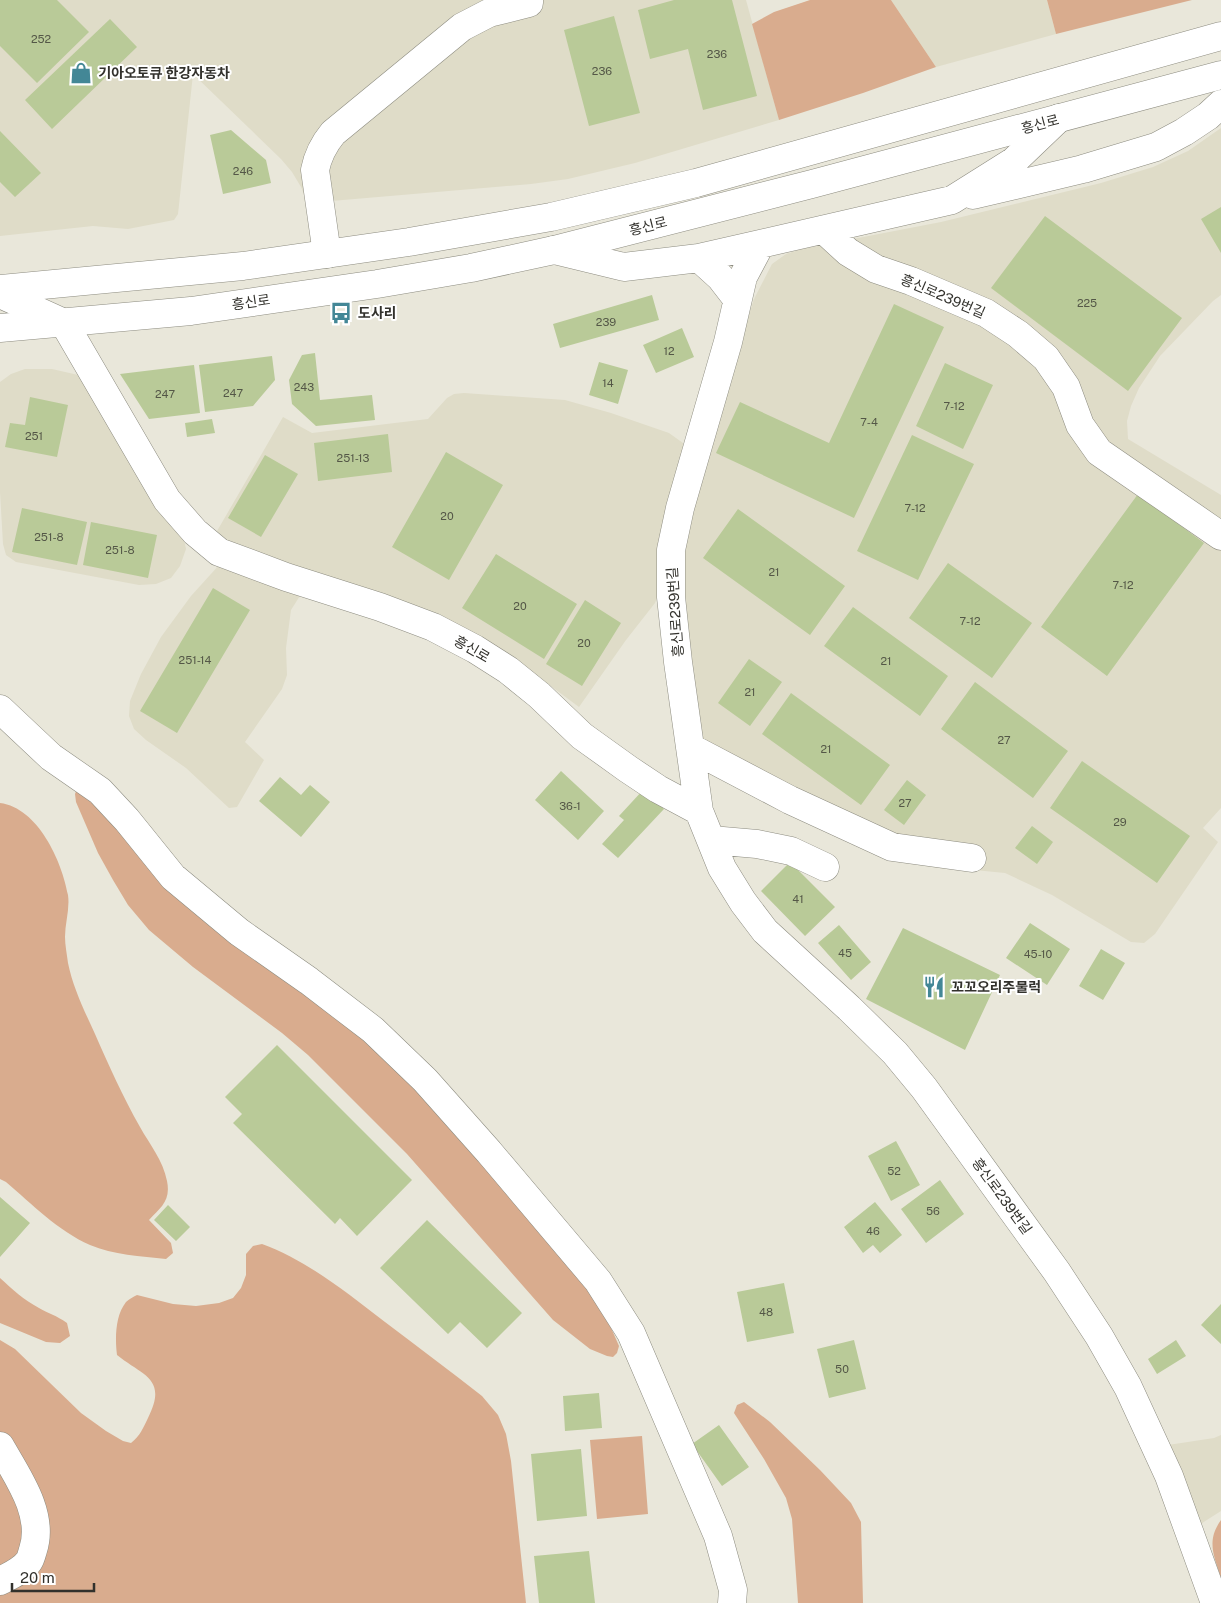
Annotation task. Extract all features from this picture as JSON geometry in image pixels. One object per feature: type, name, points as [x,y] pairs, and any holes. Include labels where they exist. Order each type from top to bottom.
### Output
[{"type":"main road","points":[[327,254],[315,170],[317,158],[333,133],[462,27],[490,12],[529,3],[529,0]]},
{"type":"main road","points":[[0,289],[243,266],[409,242],[551,217],[686,185],[1221,36]]},
{"type":"main road","name":"흥신로","points":[[0,328],[191,311],[377,284],[471,268],[554,250],[1221,75]]},
{"type":"main road","points":[[554,250],[624,267],[699,258],[760,245],[1083,169],[1156,147],[1184,132],[1208,116],[1221,104]]},
{"type":"main road","points":[[952,200],[1014,161],[1059,118]]},
{"type":"main road","name":"흥신로239번길","points":[[824,230],[848,252],[876,269],[912,281],[986,313],[1018,334],[1046,358],[1056,372],[1066,387],[1080,426],[1099,452],[1221,536]]},
{"type":"main road","name":"흥신로239번길","points":[[760,245],[743,277],[728,342],[680,508],[671,550],[671,597],[699,811],[722,868],[743,902],[765,931],[895,1053],[924,1088],[1058,1272],[1099,1336],[1128,1387],[1168,1476],[1215,1603]]},
{"type":"main road","points":[[699,258],[720,277],[737,299]]},
{"type":"main road","name":"흥신로","points":[[0,294],[64,323],[167,500],[195,532],[219,552],[380,606],[433,627],[475,649],[508,670],[539,695],[582,736],[658,789],[699,811]]},
{"type":"main road","points":[[0,709],[51,757],[100,791],[127,820],[173,877],[239,932],[310,981],[373,1030],[425,1080],[489,1152],[598,1281],[632,1333],[718,1536],[732,1590],[732,1603]]},
{"type":"main road","points":[[691,748],[790,800],[892,847],[972,858]]},
{"type":"main road","points":[[711,840],[758,844],[791,851],[825,867]]},
{"type":"main road","points":[[0,1446],[28,1498],[36,1519],[36,1541],[29,1561],[16,1573],[0,1580]]},
{"type":"shaded area","points":[[0,0],[746,0],[779,120],[635,163],[568,179],[531,184],[308,203],[292,172],[281,159],[193,74],[178,214],[174,220],[128,229],[93,226],[0,236]]},
{"type":"shaded area","points":[[810,0],[891,0],[936,67],[779,120],[752,24],[774,12]]},
{"type":"shaded area","points":[[891,0],[1047,0],[1056,34],[936,67]]},
{"type":"shaded area","points":[[1047,0],[1192,0],[1056,34]]},
{"type":"shaded area","points":[[1221,128],[1221,295],[1160,356],[1139,388],[1127,421],[1128,439],[1221,495],[1221,808],[1203,828],[1218,842],[1155,934],[1144,943],[1131,942],[1052,895],[1005,873],[933,867],[905,861],[706,768],[686,649],[680,564],[708,440],[754,299],[772,264],[786,254],[801,249],[941,222],[1101,183],[1153,167],[1188,151]]},
{"type":"shaded area","points":[[25,369],[52,369],[87,377],[183,534],[186,549],[180,566],[171,578],[156,584],[139,585],[16,562],[6,555],[3,544],[0,492],[0,382],[11,374]]},
{"type":"shaded area","points":[[464,393],[565,400],[611,413],[669,433],[683,443],[659,592],[655,603],[626,640],[579,707],[532,672],[213,538],[283,417],[312,433],[428,419],[447,398],[454,394]]},
{"type":"shaded area","points":[[220,564],[303,591],[291,610],[286,648],[287,675],[282,689],[245,742],[264,760],[237,807],[229,808],[186,768],[146,740],[134,729],[129,716],[130,701],[141,674],[161,637],[191,596]]},
{"type":"shaded area","points":[[77,789],[380,1047],[554,1242],[605,1314],[619,1346],[617,1353],[613,1357],[590,1349],[553,1320],[407,1154],[308,1055],[282,1033],[193,967],[149,930],[128,905],[98,853],[76,802],[75,794]]},
{"type":"shaded area","points":[[0,803],[14,807],[37,825],[54,852],[60,867],[68,895],[65,940],[73,982],[116,1081],[165,1173],[168,1194],[164,1203],[149,1220],[171,1243],[173,1253],[166,1259],[118,1253],[90,1245],[56,1225],[0,1179]]},
{"type":"shaded area","points":[[262,1244],[311,1268],[341,1289],[482,1396],[498,1415],[506,1434],[511,1461],[526,1603],[0,1603],[0,1340],[15,1349],[81,1413],[106,1431],[123,1441],[131,1443],[139,1435],[144,1425],[153,1405],[155,1394],[154,1386],[150,1379],[117,1355],[116,1335],[122,1308],[126,1302],[137,1295],[173,1304],[196,1306],[219,1303],[233,1298],[241,1288],[246,1275],[246,1254],[253,1246]]},
{"type":"shaded area","points":[[0,1278],[28,1301],[67,1323],[70,1336],[60,1343],[46,1342],[0,1323]]},
{"type":"shaded area","points":[[744,1402],[770,1422],[851,1503],[861,1522],[863,1603],[798,1603],[792,1519],[786,1498],[764,1459],[734,1413],[737,1405]]},
{"type":"shaded area","points":[[1221,1435],[1221,1511],[1199,1525],[1168,1445],[1214,1438]]},
{"type":"shaded area","points":[[642,1436],[648,1514],[597,1519],[590,1440]]},
{"type":"shaded area","points":[[1221,1520],[1221,1578],[1214,1556],[1213,1542],[1216,1528]]},
{"type":"building","points":[[0,0],[57,0],[89,32],[37,83],[0,46]]},
{"type":"building","points":[[674,0],[732,0],[757,96],[703,110],[688,49],[650,59],[638,10]]},
{"type":"building","points":[[614,16],[640,113],[589,126],[564,30]]},
{"type":"building","name":"기아오토큐 한강자동차","points":[[110,19],[137,47],[52,129],[25,100]]},
{"type":"building","points":[[231,130],[266,160],[271,183],[223,194],[210,135]]},
{"type":"building","points":[[0,131],[41,173],[15,197],[0,182]]},
{"type":"building","points":[[1221,207],[1221,253],[1201,219]]},
{"type":"building","points":[[1045,216],[1182,318],[1128,391],[991,288]]},
{"type":"building","points":[[652,295],[659,320],[560,348],[553,324]]},
{"type":"building","points":[[894,304],[944,327],[854,518],[716,453],[740,402],[829,443]]},
{"type":"building","points":[[682,328],[694,357],[656,373],[643,345]]},
{"type":"building","points":[[315,353],[320,400],[372,395],[375,420],[316,426],[292,404],[289,380],[302,355]]},
{"type":"building","points":[[272,356],[275,380],[253,406],[205,412],[199,365]]},
{"type":"building","points":[[599,362],[628,370],[618,404],[589,395]]},
{"type":"building","points":[[945,363],[993,385],[963,449],[916,426]]},
{"type":"building","points":[[194,365],[200,413],[149,419],[120,374]]},
{"type":"building","points":[[30,397],[68,405],[57,457],[5,447],[10,423],[25,425]]},
{"type":"building","points":[[212,419],[215,433],[187,437],[185,423]]},
{"type":"building","points":[[388,434],[392,472],[318,481],[314,443]]},
{"type":"building","points":[[912,435],[974,464],[918,580],[857,551]]},
{"type":"building","points":[[446,452],[503,485],[449,580],[392,547]]},
{"type":"building","points":[[265,455],[298,474],[261,537],[228,518]]},
{"type":"building","points":[[1138,494],[1204,543],[1107,676],[1041,627]]},
{"type":"building","points":[[22,508],[87,522],[77,565],[12,552]]},
{"type":"building","points":[[738,509],[845,586],[810,635],[703,558]]},
{"type":"building","points":[[91,522],[157,535],[148,578],[83,565]]},
{"type":"building","points":[[496,554],[577,604],[544,659],[462,608]]},
{"type":"building","points":[[948,563],[1032,623],[992,678],[909,618]]},
{"type":"building","points":[[213,588],[250,610],[177,733],[140,711]]},
{"type":"building","points":[[585,600],[621,623],[582,686],[546,664]]},
{"type":"building","points":[[853,607],[948,676],[920,716],[824,646]]},
{"type":"building","points":[[749,659],[782,682],[750,726],[718,703]]},
{"type":"building","points":[[975,682],[1068,751],[1033,798],[941,729]]},
{"type":"building","points":[[791,693],[890,765],[861,805],[762,734]]},
{"type":"building","points":[[1082,761],[1190,836],[1157,883],[1050,808]]},
{"type":"building","points":[[561,771],[604,811],[578,840],[535,800]]},
{"type":"building","points":[[280,777],[301,795],[310,785],[330,802],[301,837],[259,801]]},
{"type":"building","points":[[907,780],[926,795],[904,825],[884,810]]},
{"type":"building","points":[[643,790],[664,809],[618,858],[602,844],[624,820],[619,816]]},
{"type":"building","points":[[1032,826],[1053,842],[1037,864],[1015,848]]},
{"type":"building","points":[[790,862],[835,907],[805,936],[761,891]]},
{"type":"building","points":[[1030,923],[1070,949],[1047,985],[1006,958]]},
{"type":"building","points":[[839,925],[871,962],[851,980],[818,943]]},
{"type":"building","name":"꼬꼬오리주물럭","points":[[903,928],[1000,975],[965,1050],[866,999]]},
{"type":"building","points":[[1101,949],[1125,963],[1103,1000],[1079,986]]},
{"type":"building","points":[[277,1045],[412,1180],[357,1236],[340,1218],[335,1224],[233,1123],[242,1114],[225,1097]]},
{"type":"building","points":[[896,1141],[920,1185],[891,1201],[868,1156]]},
{"type":"building","points":[[940,1180],[964,1214],[926,1243],[901,1209]]},
{"type":"building","points":[[0,1197],[30,1223],[0,1257]]},
{"type":"building","points":[[875,1202],[902,1235],[880,1253],[873,1245],[863,1253],[844,1227]]},
{"type":"building","points":[[168,1205],[190,1227],[176,1241],[154,1220]]},
{"type":"building","points":[[427,1220],[522,1313],[487,1348],[460,1322],[448,1334],[380,1268]]},
{"type":"building","points":[[784,1283],[794,1333],[747,1342],[737,1292]]},
{"type":"building","points":[[1221,1304],[1221,1344],[1201,1325]]},
{"type":"building","points":[[854,1340],[866,1389],[829,1398],[817,1349]]},
{"type":"building","points":[[1176,1340],[1186,1356],[1157,1374],[1148,1359]]},
{"type":"building","points":[[599,1393],[602,1428],[565,1431],[563,1396]]},
{"type":"building","points":[[719,1425],[749,1467],[722,1486],[692,1444]]},
{"type":"building","points":[[581,1449],[587,1516],[537,1521],[531,1454]]},
{"type":"building","points":[[589,1551],[595,1603],[539,1603],[534,1556]]},
{"type":"place","name":"기아오토큐 한강자동차","points":[[81,73]]},
{"type":"place","name":"도사리","points":[[341,313]]},
{"type":"place","name":"꼬꼬오리주물럭","points":[[934,987]]}]
